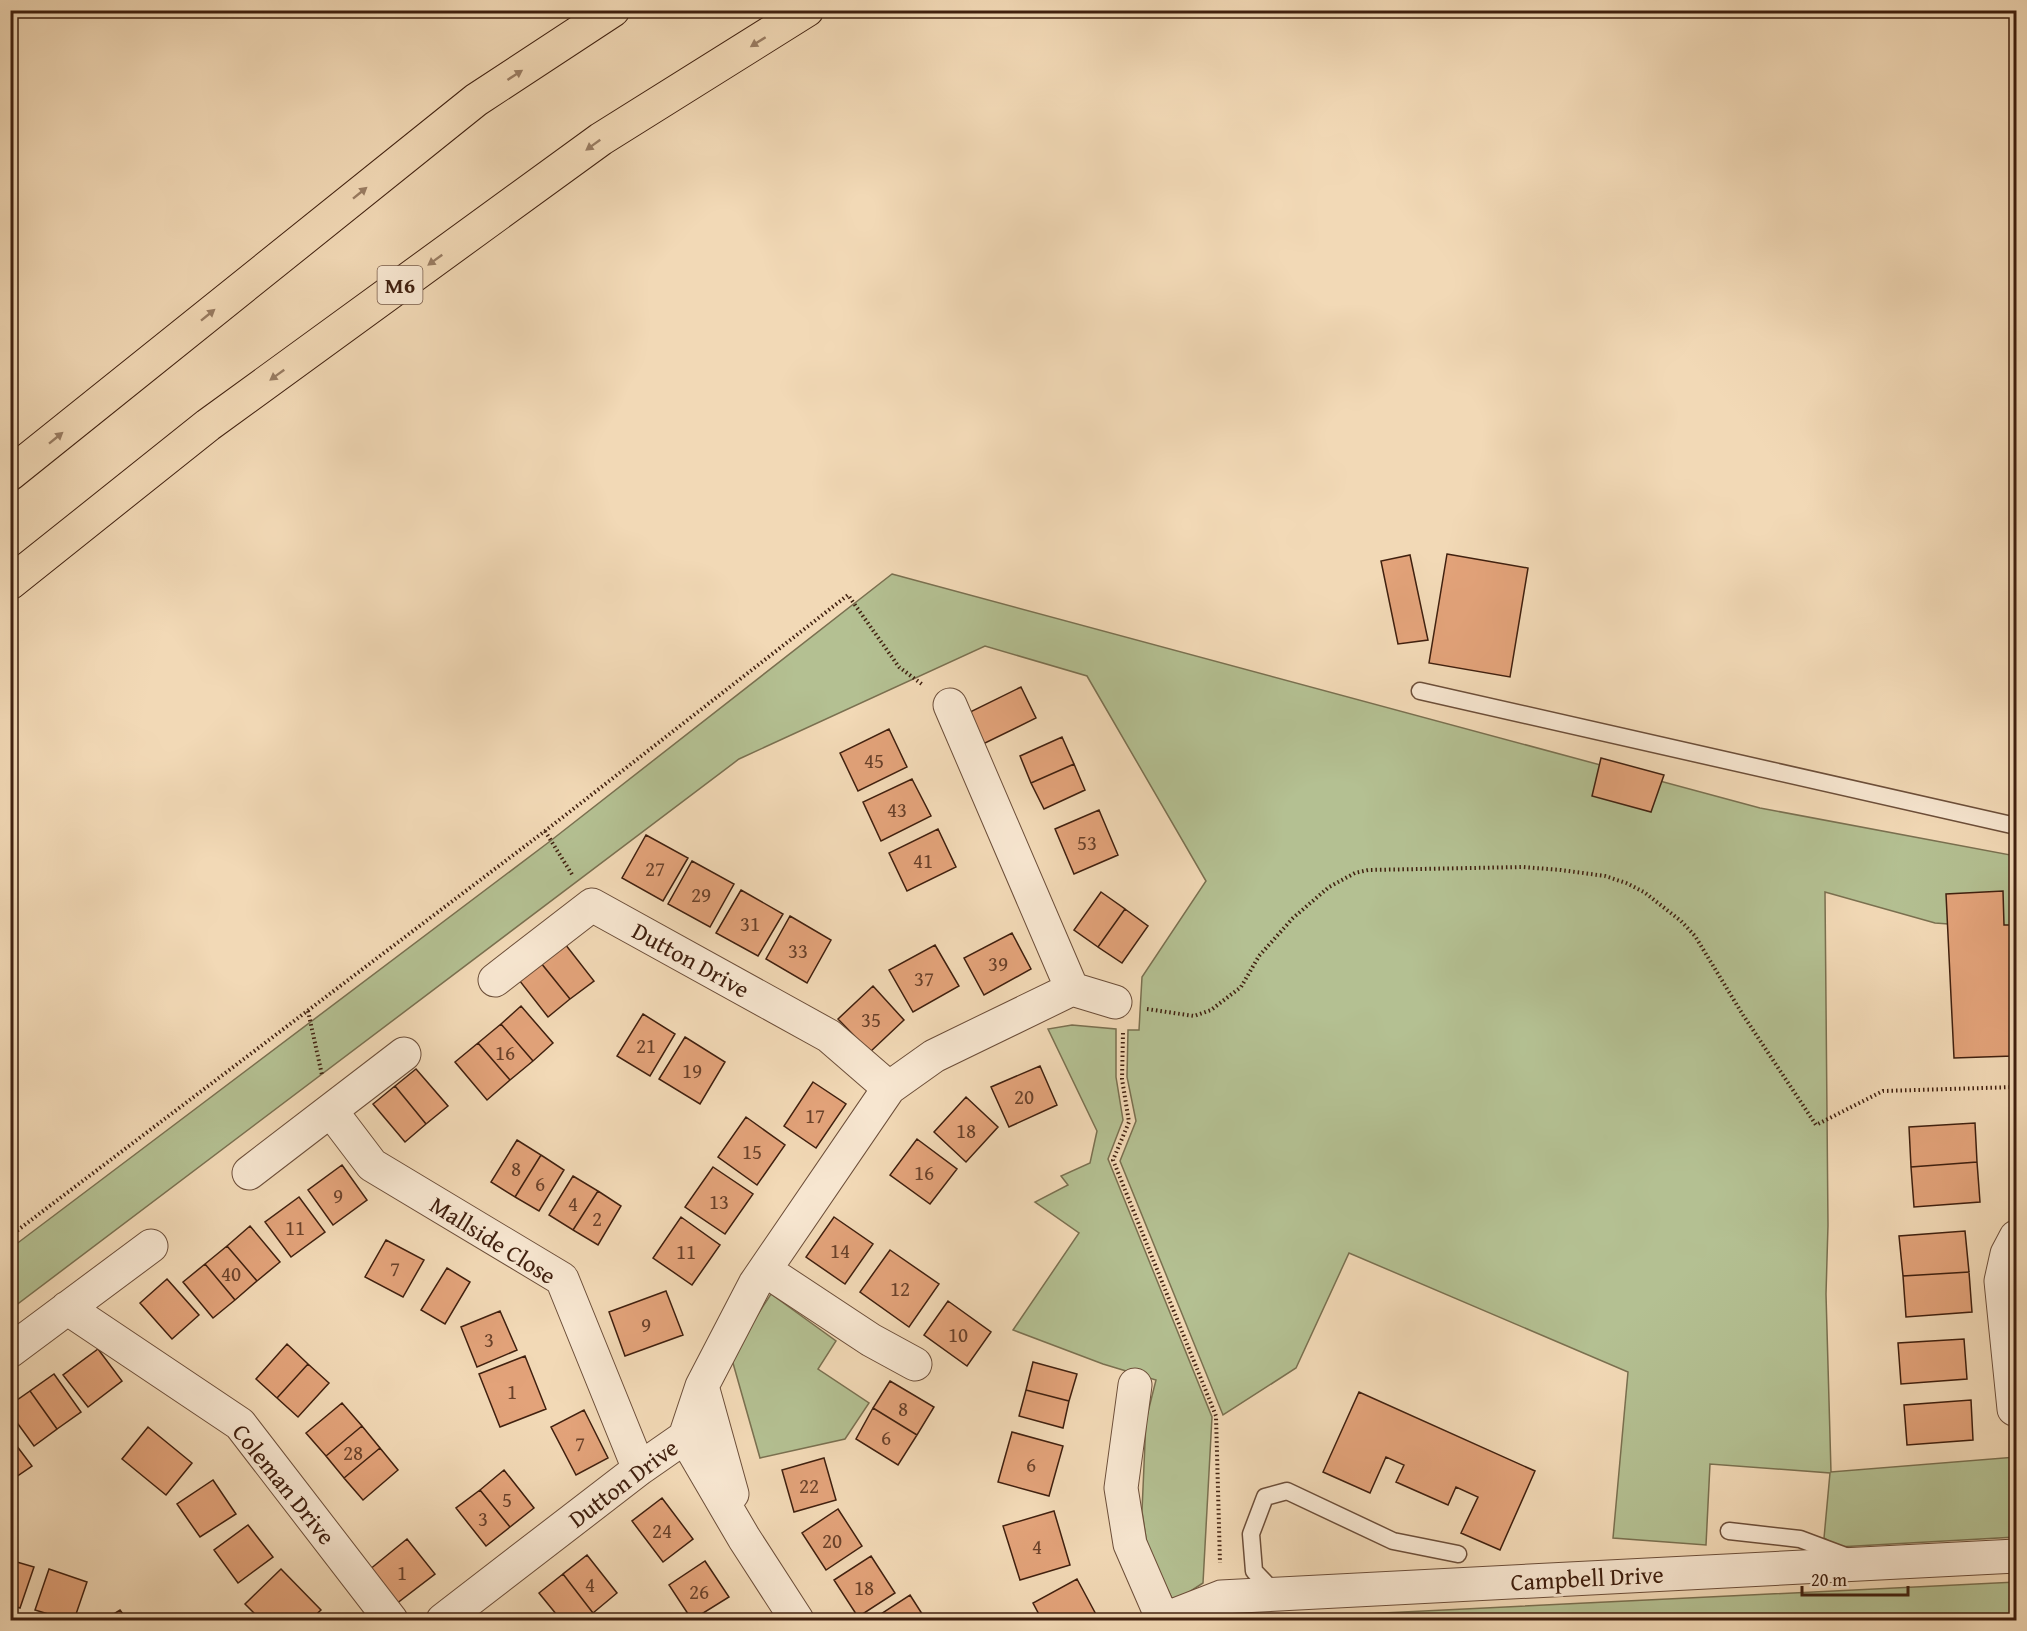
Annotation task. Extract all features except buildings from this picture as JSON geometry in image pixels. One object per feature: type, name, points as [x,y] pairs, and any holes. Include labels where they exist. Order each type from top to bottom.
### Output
[{"type":"highway","points":[[10,474],[476,100],[613,10]]},
{"type":"highway","name":"M6","points":[[10,584],[208,425],[601,139],[807,10]]},
{"type":"street","points":[[950,705],[1072,989],[1115,1002]]},
{"type":"street","points":[[495,980],[592,905]]},
{"type":"street","name":"Dutton Drive","points":[[592,905],[829,1036],[889,1088]]},
{"type":"street","name":"Dutton Drive","points":[[443,1620],[639,1469],[685,1437],[702,1386],[755,1284],[889,1088],[934,1056],[1072,989]]},
{"type":"street","points":[[249,1173],[404,1054]]},
{"type":"street","name":"Mallside Close","points":[[331,1111],[372,1165],[562,1279],[639,1469]]},
{"type":"street","points":[[2016,1237],[2007,1254],[2001,1281],[2014,1409],[2016,1409]]},
{"type":"street","points":[[10,1351],[151,1246]]},
{"type":"street","points":[[765,1270],[871,1340],[915,1364]]},
{"type":"street","name":"Coleman Drive","points":[[67,1308],[240,1424],[391,1620]]},
{"type":"street","name":"Campbell Drive","points":[[1135,1385],[1121,1488],[1130,1544],[1162,1620],[1276,1594],[2016,1556]]},
{"type":"street","points":[[702,1386],[744,1538]]},
{"type":"street","points":[[685,1437],[744,1538],[797,1620]]},
{"type":"lane","points":[[1420,691],[2016,826]]},
{"type":"lane","points":[[1276,1594],[1254,1571],[1251,1534],[1265,1497],[1287,1491],[1393,1541],[1458,1554]]},
{"type":"lane","points":[[1729,1531],[1800,1539],[1866,1564]]},
{"type":"path","points":[[10,1236],[545,831],[848,595],[898,667],[950,705]]},
{"type":"path","points":[[545,831],[592,905]]},
{"type":"path","points":[[1217,1609],[1216,1416],[1113,1160],[1129,1122],[1122,1079],[1123,1033],[1115,1002],[1194,1016],[1211,1010],[1241,987],[1259,956],[1293,918],[1329,887],[1354,873],[1368,870],[1434,868],[1523,867],[1561,870],[1605,876],[1626,883],[1644,892],[1681,921],[1695,936],[1743,1015],[1816,1125],[1883,1091],[2016,1087]]},
{"type":"path","points":[[308,1011],[331,1111]]},
{"type":"green space","points":[[892,574],[1760,808],[2016,856],[2016,929],[1935,923],[1825,892],[1828,1225],[1826,1294],[1831,1472],[2016,1457],[2016,1537],[1838,1547],[1824,1538],[1830,1473],[1710,1464],[1706,1545],[1613,1538],[1628,1372],[1349,1253],[1296,1368],[1223,1415],[1120,1161],[1136,1121],[1127,1077],[1128,1030],[1139,1030],[1142,977],[1206,881],[1087,676],[985,646],[739,759],[11,1309],[11,1248],[549,842]]},
{"type":"green space","points":[[1072,1025],[1116,1029],[1116,1077],[1123,1120],[1108,1159],[1212,1417],[1203,1583],[1174,1602],[1148,1551],[1142,1511],[1146,1420],[1156,1380],[1103,1364],[1013,1330],[1079,1233],[1035,1202],[1068,1185],[1061,1176],[1090,1163],[1097,1131],[1048,1029]]},
{"type":"green space","points":[[771,1294],[836,1341],[818,1369],[869,1403],[845,1439],[760,1458],[731,1356]]},
{"type":"green space","points":[[2016,1582],[2016,1620],[1240,1620]]}]
